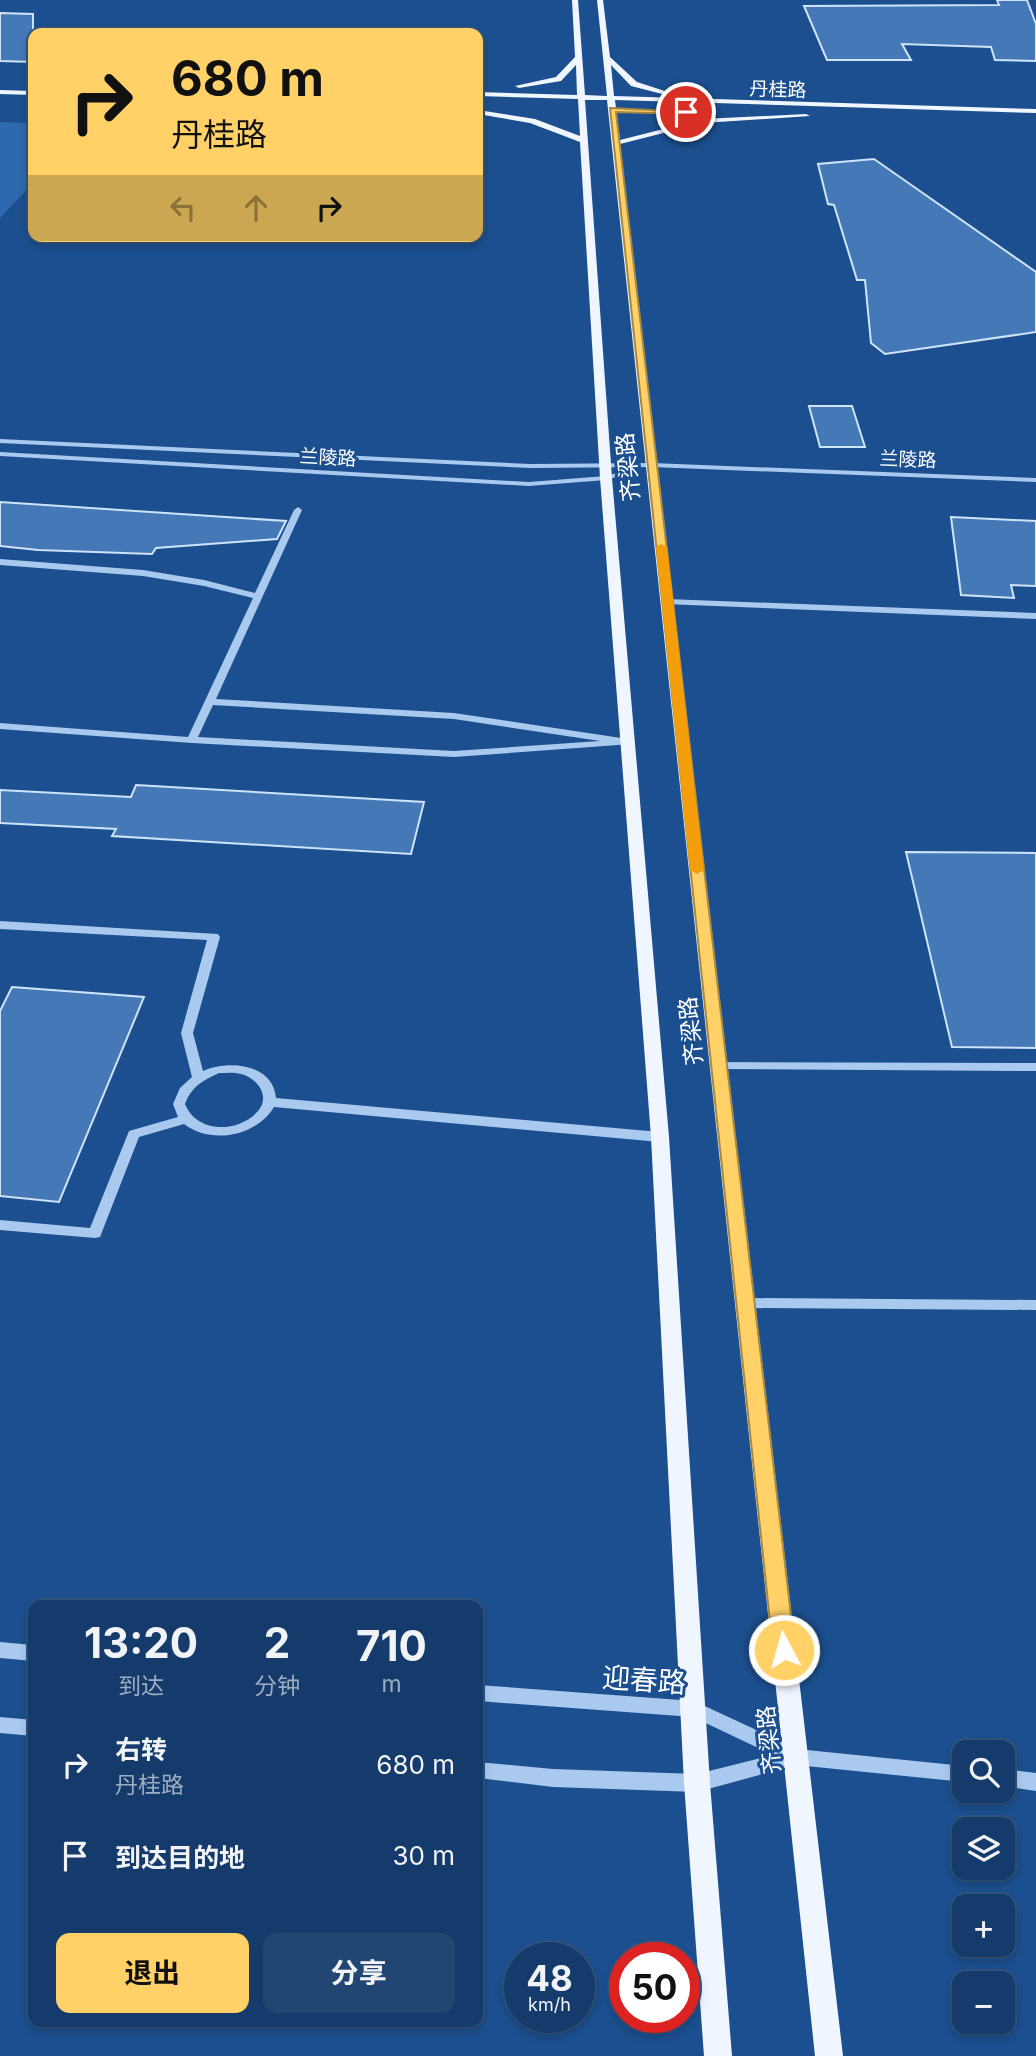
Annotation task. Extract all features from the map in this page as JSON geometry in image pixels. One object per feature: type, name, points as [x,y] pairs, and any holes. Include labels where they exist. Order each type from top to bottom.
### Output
[{"type":"main road","name":"齐梁路","points":[[575,0],[581,97],[586,109],[584,141],[606,471],[660,1137],[697,1783],[718,2056]]},
{"type":"main road","name":"齐梁路","points":[[600,0],[607,58],[608,106],[616,143],[829,2056]]},
{"type":"main road","points":[[483,92],[558,79],[579,57]]},
{"type":"main road","points":[[607,58],[634,84],[683,97],[806,105]]},
{"type":"main road","points":[[0,92],[28,93]]},
{"type":"main road","name":"丹桂路","points":[[483,93],[581,97],[625,110]]},
{"type":"main road","name":"丹桂路","points":[[608,106],[806,105],[1036,111]]},
{"type":"main road","points":[[483,106],[517,107]]},
{"type":"main road","points":[[568,109],[586,109]]},
{"type":"main road","name":"丹桂路","points":[[616,143],[704,121],[810,116],[691,112]]},
{"type":"main road","points":[[483,113],[532,119],[557,127],[584,141]]},
{"type":"street","name":"兰陵路","points":[[0,442],[606,471]]},
{"type":"street","name":"兰陵路","points":[[0,454],[529,484],[652,465],[1036,480]]},
{"type":"street","points":[[192,740],[298,510]]},
{"type":"street","points":[[0,562],[143,573],[204,583],[258,597]]},
{"type":"street","points":[[667,602],[1036,616]]},
{"type":"street","points":[[209,702],[454,716],[628,742]]},
{"type":"street","points":[[0,726],[192,740],[454,754],[628,742]]},
{"type":"street","points":[[0,925],[214,937],[187,1032],[198,1077]]},
{"type":"street","points":[[719,1066],[1036,1067]]},
{"type":"street","points":[[218,1069],[240,1069],[258,1075],[270,1087],[271,1102],[262,1116],[244,1127],[222,1131],[201,1128],[185,1119],[179,1104],[183,1089],[198,1077],[218,1069]]},
{"type":"street","points":[[271,1102],[660,1137]]},
{"type":"street","points":[[0,1225],[95,1233],[134,1134],[185,1119]]},
{"type":"street","points":[[745,1303],[1036,1305]]},
{"type":"street","points":[[0,1650],[28,1653]]},
{"type":"street","name":"迎春路","points":[[483,1693],[694,1709],[796,1757],[952,1773]]},
{"type":"street","points":[[0,1725],[28,1728]]},
{"type":"street","name":"迎春路","points":[[483,1771],[554,1778],[697,1783],[796,1757]]},
{"type":"street","points":[[1015,1779],[1036,1782]]},
{"type":"shaded area","points":[[0,122],[28,123],[28,188],[0,218]]},
{"type":"building","points":[[997,0],[1027,0],[1036,24],[1036,61],[995,60],[991,47],[902,44],[911,60],[827,60],[804,6],[999,5]]},
{"type":"building","points":[[0,13],[33,14],[33,28],[28,28],[28,62],[0,61]]},
{"type":"building","points":[[874,159],[1036,272],[1036,332],[885,354],[871,343],[865,280],[857,280],[834,205],[828,204],[818,164]]},
{"type":"building","points":[[809,406],[852,406],[865,447],[820,447]]},
{"type":"building","points":[[0,502],[286,521],[277,539],[156,548],[152,554],[38,550],[0,546]]},
{"type":"building","points":[[951,517],[1036,521],[1036,586],[1011,585],[1014,598],[961,595]]},
{"type":"building","points":[[136,785],[424,802],[411,854],[112,836],[116,829],[0,823],[0,790],[131,797]]},
{"type":"building","points":[[906,852],[1036,853],[1036,1048],[952,1047]]},
{"type":"building","points":[[12,987],[144,997],[59,1202],[0,1196],[0,1011]]},
{"type":"slow traffic","points":[[661,547],[697,870]]},
{"type":"route","points":[[686,112],[612,110],[784,1650]]}]
